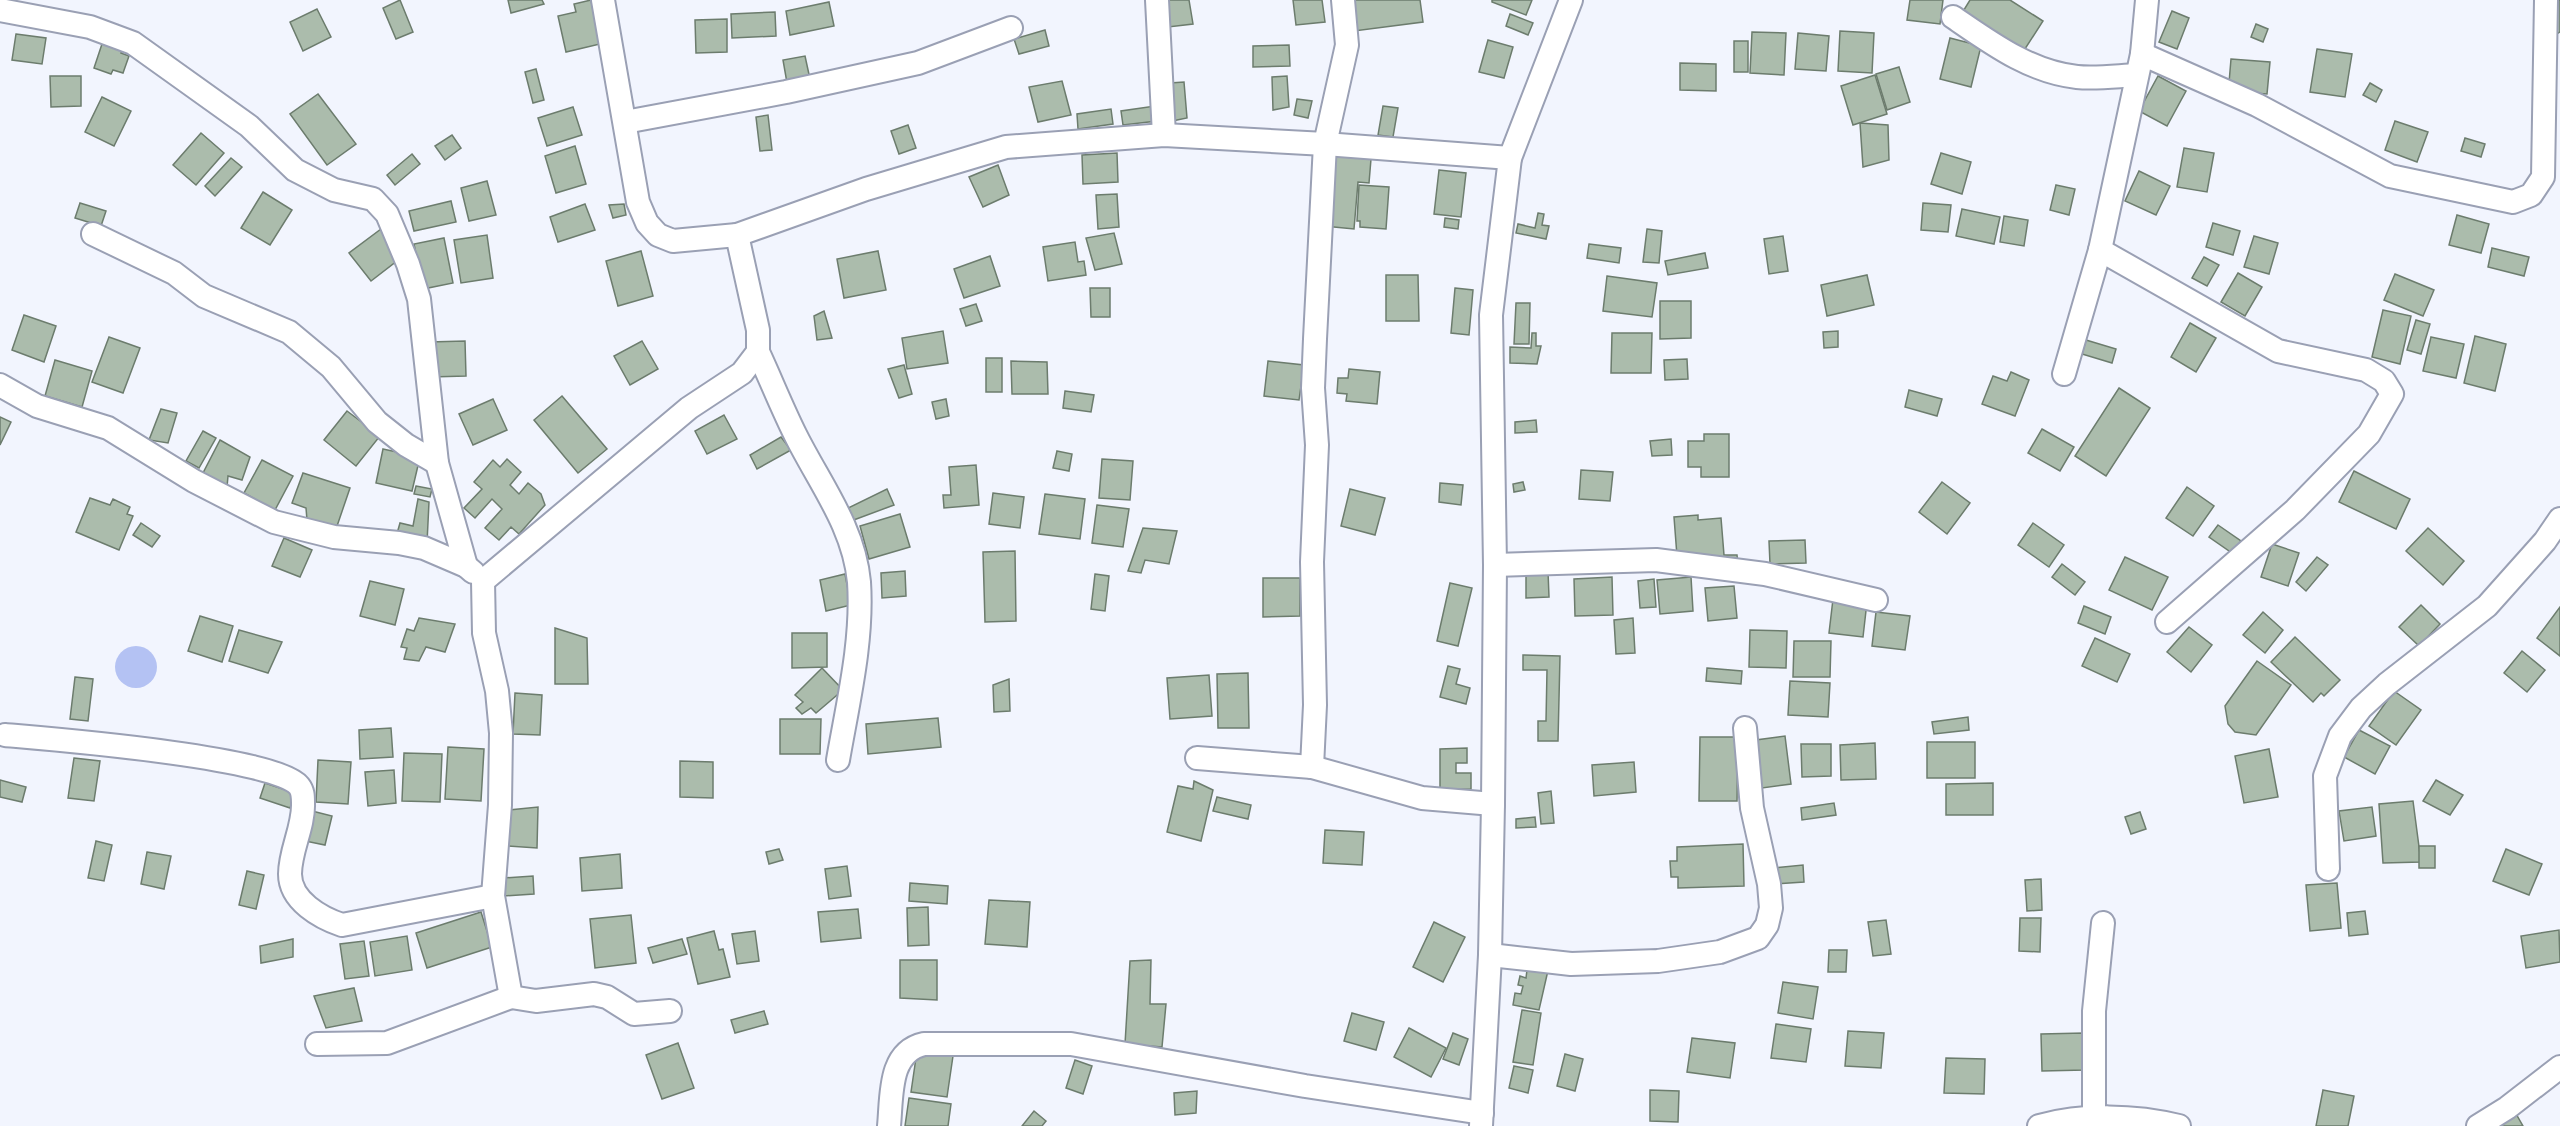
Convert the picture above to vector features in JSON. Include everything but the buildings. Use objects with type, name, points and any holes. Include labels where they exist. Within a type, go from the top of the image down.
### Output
[{"type":"street","points":[[603,0],[638,202],[647,223],[658,235],[673,241],[737,236],[866,189],[1006,147],[1164,135],[1510,158]]},
{"type":"street","points":[[1157,0],[1164,135]]},
{"type":"street","points":[[1312,767],[1315,705],[1312,562],[1317,444],[1314,388],[1324,144],[1347,45],[1343,0]]},
{"type":"street","points":[[889,1126],[896,1065],[904,1053],[914,1046],[924,1044],[1071,1044],[1482,1120],[1490,955],[1493,804],[1495,566],[1491,315],[1510,158],[1571,0]]},
{"type":"street","points":[[2064,374],[2100,250],[2139,64],[2147,0]]},
{"type":"street","points":[[1953,17],[2000,48],[2041,69],[2077,77],[2139,64],[2257,105],[2390,176],[2513,202],[2531,195],[2543,177],[2546,0]]},
{"type":"street","points":[[0,10],[90,27],[133,43],[249,126],[295,170],[334,190],[373,199],[387,214],[408,264],[419,299],[438,463],[474,574],[497,691],[501,733],[500,805],[494,896],[511,997]]},
{"type":"street","points":[[624,122],[786,92],[918,63],[1011,28]]},
{"type":"street","points":[[93,234],[174,273],[204,296],[289,332],[331,367],[377,422],[406,445],[438,463]]},
{"type":"street","points":[[737,236],[758,330],[758,352],[796,436],[843,519],[859,582],[857,652],[837,759]]},
{"type":"street","points":[[2100,250],[2278,351],[2366,370],[2384,381],[2392,394],[2368,434],[2295,510],[2167,622]]},
{"type":"street","points":[[474,574],[689,408],[742,373],[758,352]]},
{"type":"street","points":[[0,385],[37,406],[108,428],[194,481],[274,522],[334,537],[399,543],[424,548],[474,574]]},
{"type":"street","points":[[2328,869],[2325,776],[2340,736],[2361,708],[2387,684],[2487,606],[2545,541],[2560,519]]},
{"type":"street","points":[[1495,566],[1656,560],[1766,574],[1876,600]]},
{"type":"street","points":[[1490,955],[1571,964],[1658,961],[1720,952],[1758,938],[1767,925],[1771,908],[1769,885],[1752,808],[1745,728]]},
{"type":"street","points":[[5,735],[139,746],[250,767],[293,780],[303,792],[303,810],[290,875],[303,902],[322,918],[342,925],[494,896]]},
{"type":"street","points":[[1197,758],[1312,767],[1422,798],[1493,804]]},
{"type":"street","points":[[2094,1119],[2094,1011],[2103,923]]},
{"type":"street","points":[[317,1044],[387,1043],[511,997],[536,1001],[594,994],[608,997],[634,1014],[670,1011]]},
{"type":"street","points":[[2478,1126],[2507,1108],[2560,1066]]},
{"type":"street","points":[[2039,1126],[2059,1121],[2094,1119],[2155,1120],[2179,1126]]},
{"type":"shaded area","points":[[136,646],[144,647],[151,652],[156,659],[156,675],[151,682],[144,687],[136,688],[128,687],[121,682],[116,675],[115,667],[116,659],[121,652],[128,647]]}]
